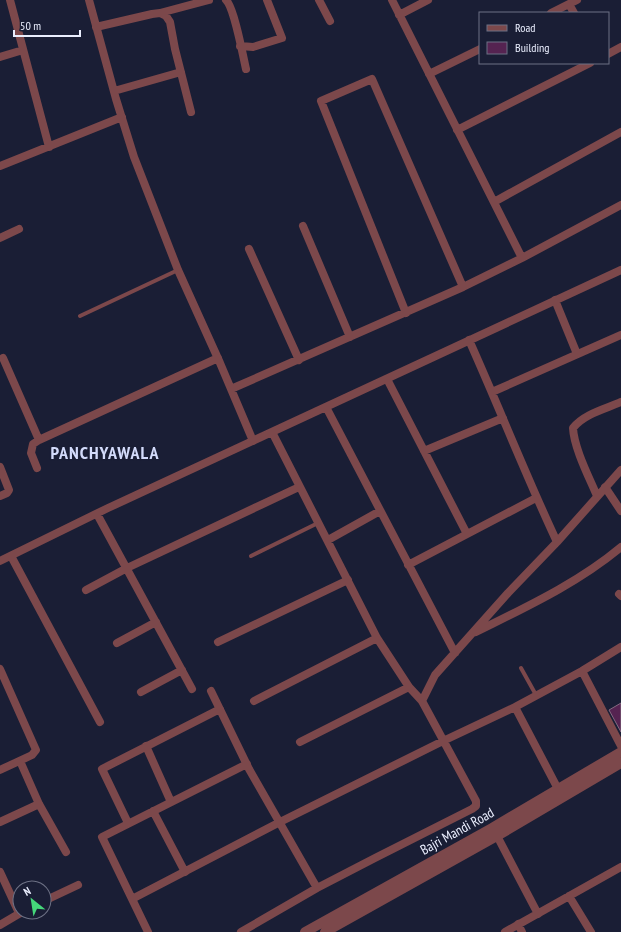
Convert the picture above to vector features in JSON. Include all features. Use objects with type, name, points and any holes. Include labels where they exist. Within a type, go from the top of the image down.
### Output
[{"type":"street","points":[[10,0],[49,146]]},
{"type":"street","points":[[89,0],[134,158],[178,270],[218,358],[252,441]]},
{"type":"street","points":[[96,27],[160,13],[209,0]]},
{"type":"street","points":[[226,0],[229,2],[246,69]]},
{"type":"street","points":[[240,46],[252,47],[282,38],[267,0]]},
{"type":"street","points":[[319,0],[330,21]]},
{"type":"street","points":[[392,0],[522,258]]},
{"type":"street","points":[[399,15],[428,0]]},
{"type":"street","points":[[553,12],[573,2],[574,12]]},
{"type":"street","points":[[160,13],[166,16],[170,22],[191,112]]},
{"type":"street","points":[[609,53],[621,47]]},
{"type":"street","points":[[429,74],[479,49]]},
{"type":"street","points":[[0,57],[23,50]]},
{"type":"street","points":[[457,130],[588,64]]},
{"type":"street","points":[[114,91],[181,72]]},
{"type":"street","points":[[406,313],[321,102],[372,79],[463,287]]},
{"type":"street","points":[[0,166],[122,117]]},
{"type":"street","points":[[494,202],[621,132]]},
{"type":"street","points":[[231,389],[350,338],[463,287],[522,258],[621,205]]},
{"type":"street","points":[[303,226],[350,338]]},
{"type":"street","points":[[0,238],[20,229]]},
{"type":"street","points":[[249,250],[299,360]]},
{"type":"street","points":[[0,561],[252,441],[621,270]]},
{"type":"street","points":[[555,300],[577,354]]},
{"type":"street","points":[[492,392],[621,335]]},
{"type":"street","points":[[469,340],[536,498],[557,542]]},
{"type":"street","points":[[3,358],[39,440]]},
{"type":"street","points":[[37,468],[31,452],[33,444],[39,440],[218,358]]},
{"type":"street","points":[[387,378],[467,534]]},
{"type":"street","points":[[597,496],[573,435],[573,428],[578,422],[589,416],[621,402]]},
{"type":"street","points":[[326,407],[455,653]]},
{"type":"street","points":[[424,451],[502,418]]},
{"type":"street","points":[[241,932],[317,888],[476,806],[476,801],[422,701],[409,687],[377,638],[272,432]]},
{"type":"street","points":[[0,467],[9,490],[7,493],[0,496]]},
{"type":"street","points":[[422,701],[435,675],[621,470]]},
{"type":"street","points":[[86,590],[127,568],[299,487]]},
{"type":"street","points":[[606,487],[620,507]]},
{"type":"street","points":[[408,565],[536,498]]},
{"type":"street","points":[[328,540],[380,511]]},
{"type":"street","points":[[97,514],[192,689]]},
{"type":"street","points":[[472,634],[527,606],[584,574],[621,547]]},
{"type":"street","points":[[10,556],[100,722]]},
{"type":"street","points":[[218,642],[348,580]]},
{"type":"street","points":[[117,643],[156,622]]},
{"type":"street","points":[[254,701],[377,638]]},
{"type":"street","points":[[132,899],[280,822],[515,707],[582,671],[621,647]]},
{"type":"street","points":[[0,669],[36,750],[32,755],[0,770]]},
{"type":"street","points":[[141,692],[182,670]]},
{"type":"street","points":[[582,671],[621,746]]},
{"type":"street","points":[[300,742],[409,687]]},
{"type":"street","points":[[211,691],[247,764],[317,888]]},
{"type":"street","points":[[515,707],[558,789]]},
{"type":"street","points":[[128,823],[102,769],[220,709]]},
{"type":"street","points":[[146,746],[172,802]]},
{"type":"street","name":"Bajri Mandi Road","points":[[305,932],[495,832],[558,789],[621,752]]},
{"type":"street","points":[[20,760],[39,804],[66,852]]},
{"type":"street","points":[[325,932],[495,832],[621,763]]},
{"type":"street","points":[[148,932],[102,837],[247,764]]},
{"type":"street","points":[[0,822],[39,804]]},
{"type":"street","points":[[153,811],[185,872]]},
{"type":"street","points":[[495,832],[538,914]]},
{"type":"street","points":[[505,932],[520,928],[538,914],[621,867]]},
{"type":"street","points":[[0,872],[12,895]]},
{"type":"street","points":[[52,897],[78,884]]},
{"type":"street","points":[[569,896],[591,932]]},
{"type":"street","points":[[0,924],[12,918]]},
{"type":"lane","points":[[80,316],[178,270]]},
{"type":"lane","points":[[251,556],[318,523]]},
{"type":"lane","points":[[521,668],[536,695]]},
{"type":"building","points":[[621,703],[621,732],[609,710]]},
{"type":"district","name":"PANCHYAWALA","points":[[105,453]]}]
